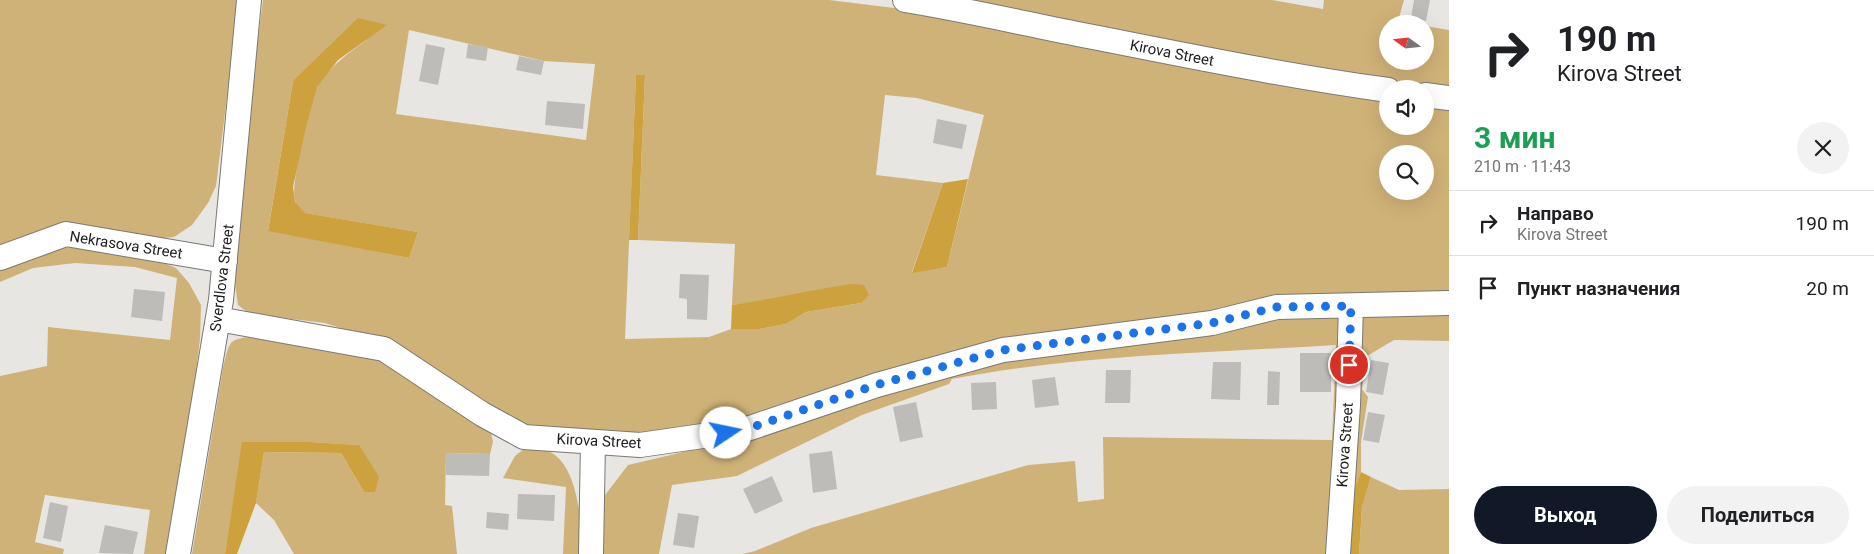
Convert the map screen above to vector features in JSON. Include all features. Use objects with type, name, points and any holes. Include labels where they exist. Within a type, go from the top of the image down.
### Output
[{"type":"street","name":"Sverdlova Street","points":[[178,554],[218,319],[249,0]]},
{"type":"street","name":"Kirova Street","points":[[905,0],[963,4],[1066,32],[1302,78],[1379,89]]},
{"type":"street","points":[[1434,96],[1449,98]]},
{"type":"street","name":"Nekrasova Street","points":[[0,258],[66,234],[225,261]]},
{"type":"street","name":"Kirova Street","points":[[218,319],[384,349],[482,414],[524,437],[640,445],[744,430],[876,385],[1003,350],[1212,323],[1277,307],[1449,303]]},
{"type":"street","name":"Kirova Street","points":[[1338,554],[1348,405],[1351,306]]},
{"type":"street","points":[[591,554],[593,442]]},
{"type":"shaded area","points":[[0,0],[239,0],[216,186],[208,203],[192,225],[174,237],[151,239],[99,227],[58,227],[0,250]]},
{"type":"shaded area","points":[[263,0],[829,0],[935,13],[1379,96],[1379,135],[1434,135],[1434,105],[1449,106],[1449,294],[1365,293],[1268,297],[1205,319],[1098,333],[727,425],[649,434],[596,435],[531,426],[475,403],[377,340],[325,323],[275,317],[255,318],[238,305],[234,278],[243,157]],"holes":[[[409,30],[544,61],[595,64],[586,140],[396,114]],[[368,39],[329,71],[318,85],[310,107],[302,143],[295,179],[295,201],[304,213],[418,232],[409,258],[268,230],[293,81]],[[636,75],[645,76],[638,240],[735,244],[732,305],[765,301],[861,303],[806,312],[786,324],[759,329],[731,329],[709,337],[625,339]],[[885,95],[917,98],[984,115],[947,267],[912,272],[943,183],[876,175]]]},
{"type":"shaded area","points":[[974,0],[1272,0],[1323,9],[1324,0],[1404,0],[1400,15],[1379,15],[1379,70],[1434,70],[1434,28],[1449,30],[1449,87],[1434,86],[1434,80],[1379,80],[1357,78],[968,4]]},
{"type":"shaded area","points":[[358,18],[387,25],[338,60],[317,87],[293,187],[295,202],[305,213],[418,232],[409,258],[268,231],[293,81]]},
{"type":"shaded area","points":[[636,75],[645,75],[638,240],[629,240]]},
{"type":"shaded area","points":[[968,179],[947,267],[912,273],[943,183]]},
{"type":"shaded area","points":[[78,246],[162,262],[176,268],[189,283],[201,305],[200,339],[187,445],[169,554],[144,554],[150,510],[45,495],[35,542],[64,549],[63,554],[0,554],[0,376],[47,366],[48,327],[170,340],[177,278],[135,267],[75,263],[33,268],[0,282],[0,267],[32,253]]},
{"type":"shaded area","points":[[850,284],[864,285],[869,295],[861,303],[806,312],[786,324],[759,329],[731,329],[732,305]]},
{"type":"shaded area","points":[[1449,307],[1449,341],[1394,340],[1367,356],[1362,389],[1368,397],[1361,442],[1361,472],[1348,504],[1344,554],[742,554],[755,551],[811,528],[1028,465],[1075,461],[1078,502],[1104,499],[1103,437],[1332,440],[1336,345],[1095,360],[999,371],[952,379],[949,384],[862,415],[737,476],[672,485],[659,554],[597,554],[599,503],[628,465],[781,429],[1007,354],[1282,314]]},
{"type":"shaded area","points":[[259,336],[388,359],[444,403],[490,428],[493,442],[490,454],[446,453],[445,505],[452,506],[457,554],[294,554],[274,520],[256,503],[264,452],[341,453],[364,492],[359,445],[310,442],[243,442],[225,554],[192,554],[227,351],[232,342],[236,340]]},
{"type":"shaded area","points":[[242,442],[310,442],[359,445],[379,477],[375,492],[364,492],[341,453],[264,452],[256,503],[237,554],[225,554]]},
{"type":"shaded area","points":[[525,448],[548,451],[558,458],[566,468],[576,496],[584,554],[563,554],[566,487],[503,478],[515,456]]},
{"type":"shaded area","points":[[1361,472],[1371,477],[1362,507],[1359,554],[1344,554],[1348,504]]},
{"type":"shaded area","points":[[1371,477],[1399,490],[1449,489],[1449,554],[1359,554],[1362,507]]},
{"type":"building","points":[[1414,0],[1430,0],[1427,15],[1412,15]]},
{"type":"building","points":[[426,44],[445,48],[438,85],[419,81]]},
{"type":"building","points":[[468,44],[488,47],[486,61],[466,58]]},
{"type":"building","points":[[519,56],[544,61],[541,75],[516,70]]},
{"type":"building","points":[[547,101],[585,104],[583,129],[545,125]]},
{"type":"building","points":[[937,119],[967,125],[962,149],[933,143]]},
{"type":"building","points":[[680,274],[709,275],[707,320],[687,319],[687,299],[679,298]]},
{"type":"building","points":[[134,289],[165,292],[162,321],[131,317]]},
{"type":"building","points":[[1300,353],[1331,353],[1331,392],[1300,392]]},
{"type":"building","points":[[1371,360],[1389,363],[1383,395],[1366,392]]},
{"type":"building","points":[[1213,362],[1241,362],[1240,400],[1211,399]]},
{"type":"building","points":[[1106,370],[1131,370],[1130,403],[1105,403]]},
{"type":"building","points":[[1268,371],[1280,372],[1279,405],[1267,405]]},
{"type":"building","points":[[1055,377],[1059,405],[1035,408],[1032,380]]},
{"type":"building","points":[[996,382],[997,409],[972,410],[971,383]]},
{"type":"building","points":[[916,402],[923,437],[900,442],[893,407]]},
{"type":"building","points":[[1368,412],[1385,415],[1379,443],[1363,440]]},
{"type":"building","points":[[832,451],[837,489],[813,493],[809,454]]},
{"type":"building","points":[[446,453],[490,454],[489,476],[446,475]]},
{"type":"building","points":[[772,476],[783,501],[755,514],[743,489]]},
{"type":"building","points":[[518,494],[555,495],[554,521],[517,519]]},
{"type":"building","points":[[50,502],[68,506],[61,542],[43,538]]},
{"type":"building","points":[[487,512],[509,514],[508,530],[486,528]]},
{"type":"building","points":[[678,513],[699,516],[694,548],[673,545]]},
{"type":"building","points":[[105,525],[138,532],[133,554],[99,553]]},
{"type":"route","points":[[726,433],[744,430],[876,385],[1003,350],[1212,323],[1277,307],[1351,306],[1349,365]]}]
